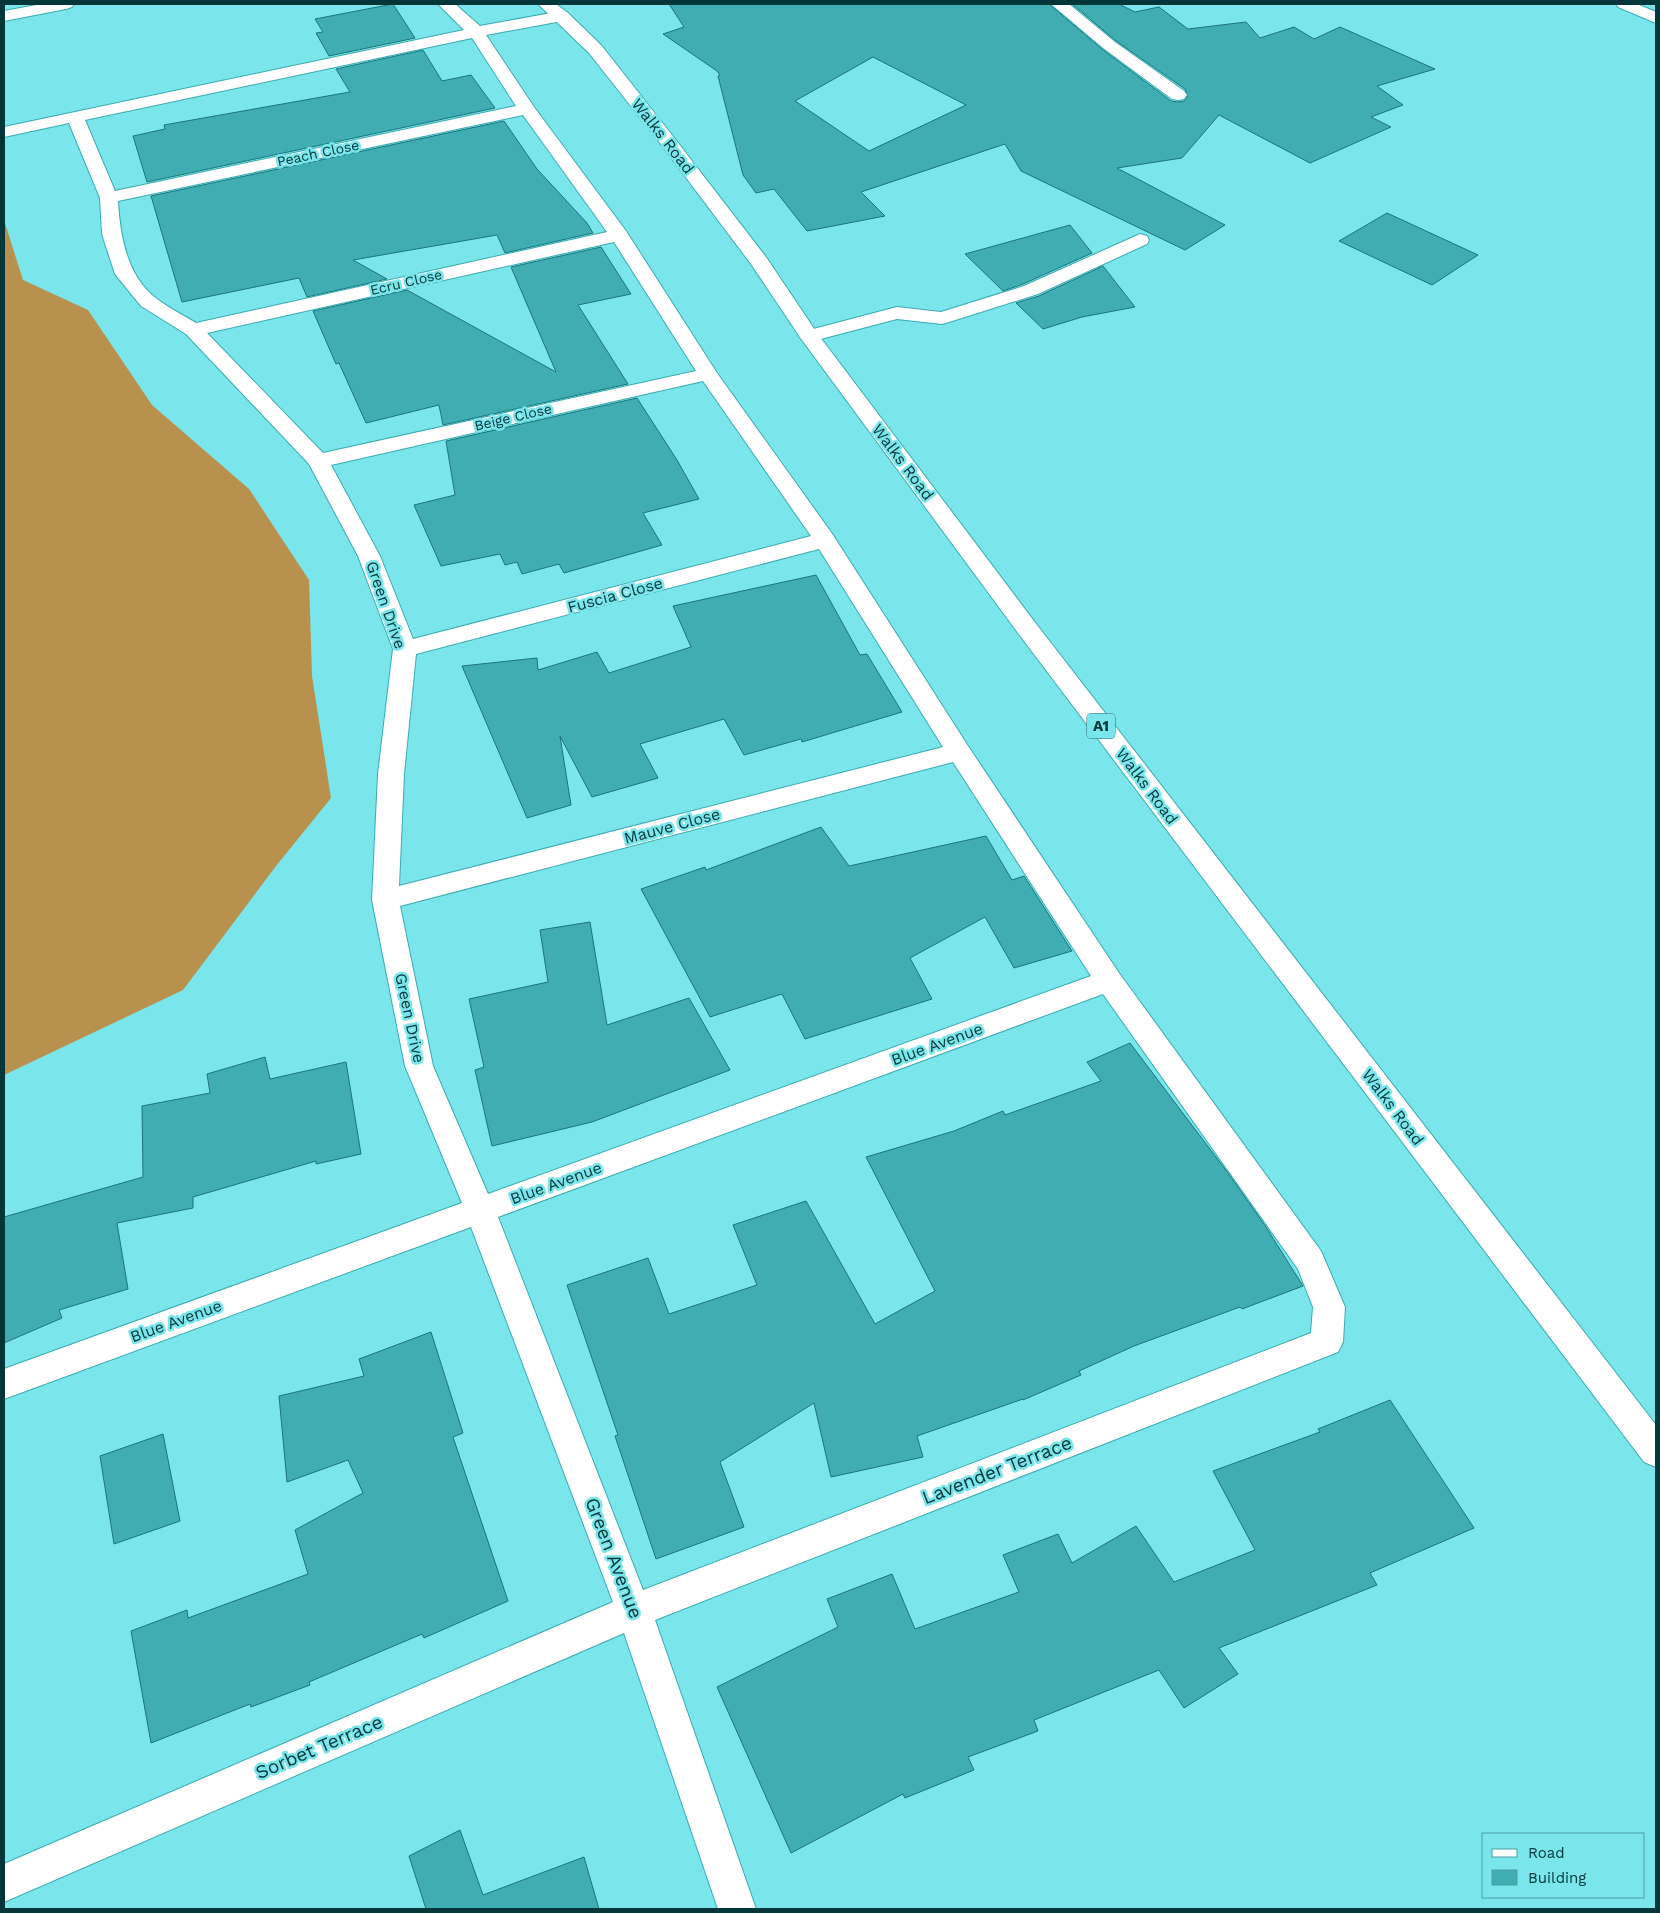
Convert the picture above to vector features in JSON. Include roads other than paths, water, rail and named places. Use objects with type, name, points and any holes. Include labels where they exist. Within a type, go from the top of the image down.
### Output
[{"type":"street","points":[[4,16],[66,4]]},
{"type":"street","points":[[446,4],[476,32],[527,109],[619,235],[708,374],[825,540],[959,752],[1109,981]]},
{"type":"street","points":[[1059,4],[1109,45],[1178,95]]},
{"type":"street","points":[[1624,4],[1656,18]]},
{"type":"street","points":[[4,132],[476,32],[554,10]]},
{"type":"street","name":"Walks Road","points":[[554,10],[595,49],[666,139],[759,261],[809,336],[1028,631],[1656,1451]]},
{"type":"street","name":"Peach Close","points":[[109,198],[527,109]]},
{"type":"street","name":"Green Drive","points":[[76,118],[109,198],[111,234],[125,274],[148,302],[193,330],[318,461],[370,556],[405,649],[391,774],[385,900],[419,1066],[480,1210]]},
{"type":"street","name":"Ecru Close","points":[[193,330],[619,235]]},
{"type":"street","points":[[809,336],[897,313],[942,318],[1031,290],[1140,240]]},
{"type":"street","name":"Beige Close","points":[[318,461],[708,374]]},
{"type":"street","name":"Fuscia Close","points":[[405,649],[825,540]]},
{"type":"street","name":"Mauve Close","points":[[385,900],[959,752]]},
{"type":"street","name":"Blue Avenue","points":[[4,1384],[1109,981]]},
{"type":"street","name":"Lavender Terrace","points":[[634,1611],[1327,1342],[1329,1307],[1310,1262],[1109,981]]},
{"type":"street","name":"Green Avenue","points":[[480,1210],[634,1611],[736,1909]]},
{"type":"street","name":"Sorbet Terrace","points":[[4,1883],[634,1611]]}]
